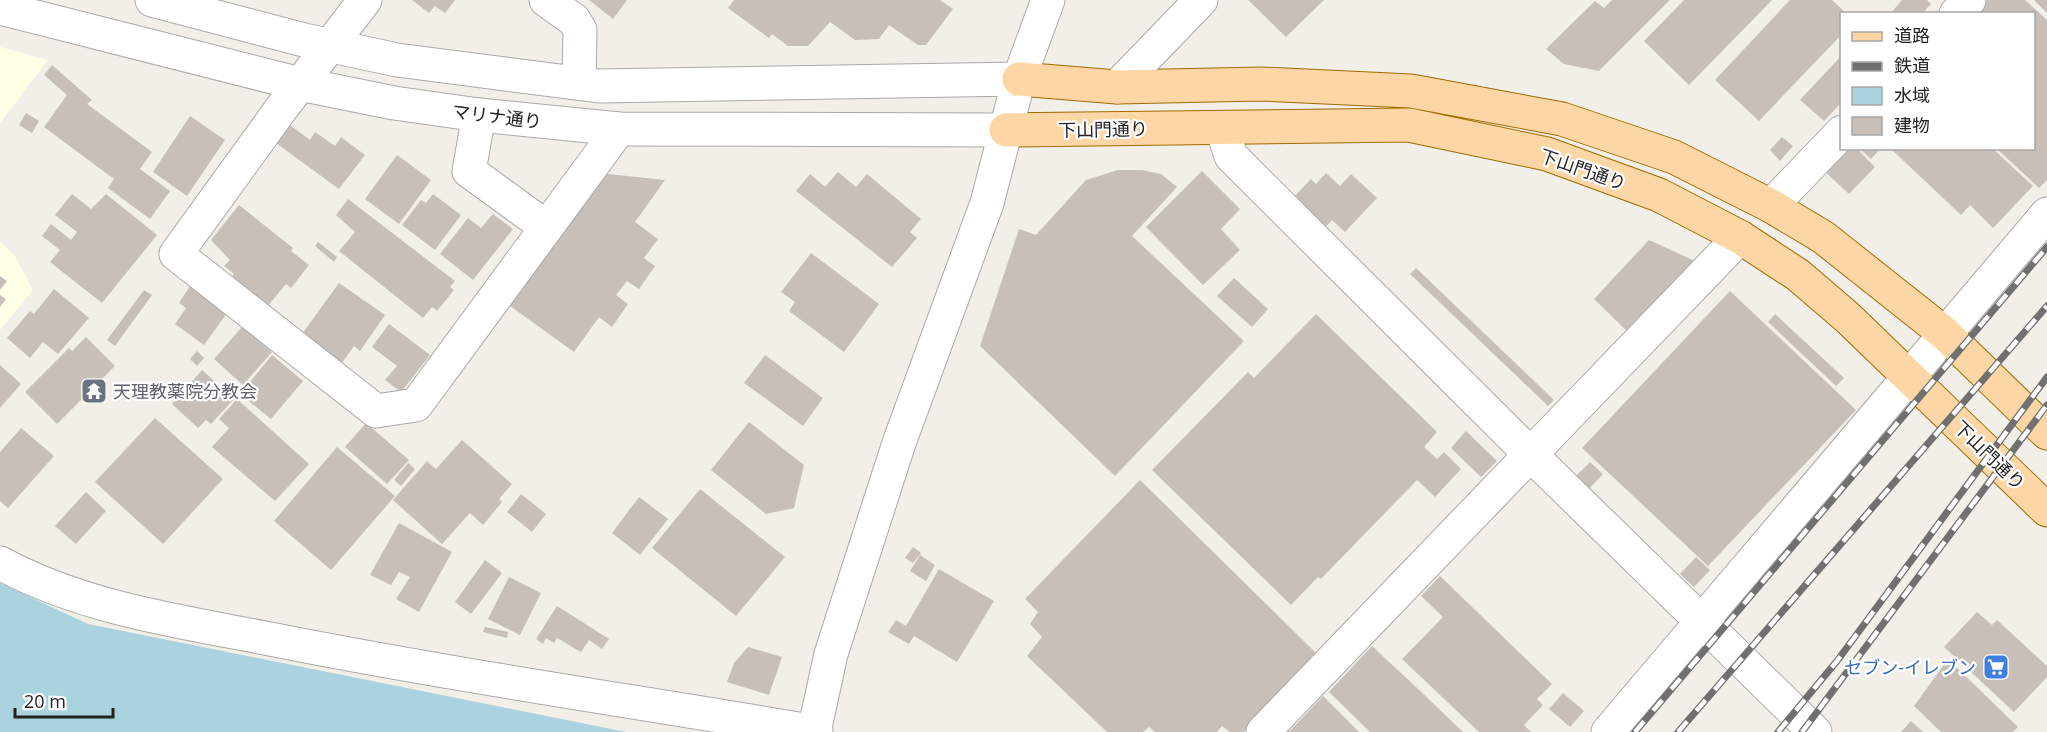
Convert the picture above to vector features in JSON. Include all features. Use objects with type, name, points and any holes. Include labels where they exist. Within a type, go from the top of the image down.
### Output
[{"type":"main road","points":[[1019,79],[1118,87],[1262,84],[1411,91],[1562,118],[1674,157],[1771,206],[1822,237],[1944,333],[2047,433]]},
{"type":"main road","name":"下山門通り","points":[[1006,130],[1409,125],[1547,154],[1659,195],[1740,237],[1798,275],[1847,317],[2047,510]]},
{"type":"street","points":[[152,0],[331,46],[465,70],[599,86],[1019,79]]},
{"type":"street","points":[[365,0],[300,84],[176,254],[375,411],[416,405],[618,129]]},
{"type":"street","points":[[546,0],[574,20],[580,30],[579,83]]},
{"type":"street","points":[[0,563],[28,579],[116,608],[408,667],[814,732],[831,654],[899,444],[987,203],[1019,79],[1048,0]]},
{"type":"street","points":[[1118,87],[1201,0]]},
{"type":"street","points":[[1958,12],[1969,0]]},
{"type":"street","name":"マリナ通り","points":[[0,8],[300,84],[394,103],[479,115],[618,129],[1006,130]]},
{"type":"street","points":[[479,115],[469,171],[546,227]]},
{"type":"street","points":[[1222,128],[1231,156],[1530,454],[1704,621],[1815,732]]},
{"type":"street","points":[[1771,206],[1840,134]]},
{"type":"street","points":[[1608,732],[2047,214]]},
{"type":"street","points":[[1263,732],[1740,237]]},
{"type":"shaded area","points":[[0,47],[48,60],[0,123]]},
{"type":"shaded area","points":[[0,242],[15,256],[33,290],[0,330]]},
{"type":"water","points":[[0,583],[88,624],[626,732],[0,732]]},
{"type":"building","points":[[412,0],[455,0],[445,13],[435,6],[429,13]]},
{"type":"building","points":[[589,0],[627,0],[613,19]]},
{"type":"building","points":[[734,0],[940,0],[953,9],[926,45],[918,45],[889,25],[879,39],[855,40],[830,22],[808,46],[788,46],[772,34],[769,38],[728,8]]},
{"type":"building","points":[[1248,0],[1324,0],[1286,37]]},
{"type":"building","points":[[1612,0],[1670,0],[1599,71],[1564,64],[1546,49],[1595,1],[1604,8]]},
{"type":"building","points":[[1684,0],[1772,0],[1689,85],[1644,41]]},
{"type":"building","points":[[1790,0],[1832,0],[1845,12],[1840,12],[1840,36],[1759,121],[1715,80]]},
{"type":"building","points":[[1902,0],[1927,0],[1931,4],[1924,12],[1892,12]]},
{"type":"building","points":[[1987,0],[2025,0],[2047,20],[2047,180],[2039,188],[1998,150],[2035,150],[2035,12],[1977,12]]},
{"type":"building","points":[[2034,0],[2047,0],[2047,13]]},
{"type":"building","points":[[1840,57],[1840,104],[1824,121],[1800,100]]},
{"type":"building","points":[[52,65],[92,100],[87,104],[152,152],[140,169],[170,191],[150,219],[108,188],[114,179],[44,127],[67,95],[44,75]]},
{"type":"building","points":[[26,113],[39,121],[32,133],[19,125]]},
{"type":"building","points":[[190,116],[225,140],[187,196],[153,172]]},
{"type":"building","points":[[290,125],[310,140],[315,132],[335,146],[341,137],[365,155],[339,189],[276,143]]},
{"type":"building","points":[[1782,137],[1793,146],[1780,161],[1770,150]]},
{"type":"building","points":[[1840,148],[1840,150],[1858,150],[1875,167],[1849,194],[1821,168]]},
{"type":"building","points":[[1861,150],[1879,150],[1871,159]]},
{"type":"building","points":[[1892,150],[1994,150],[2033,186],[1993,228],[1970,205],[1961,215]]},
{"type":"building","points":[[397,155],[431,180],[399,224],[365,199]]},
{"type":"building","points":[[1118,170],[1142,170],[1161,174],[1177,187],[1132,236],[1244,341],[1115,476],[980,346],[1019,229],[1036,235],[1086,180]]},
{"type":"building","points":[[1202,171],[1240,209],[1221,229],[1240,250],[1203,285],[1146,227]]},
{"type":"building","points":[[838,172],[856,187],[867,174],[921,219],[910,232],[917,238],[892,267],[796,191],[810,174],[825,187]]},
{"type":"building","points":[[599,173],[665,180],[635,222],[658,239],[644,258],[655,266],[639,289],[627,281],[616,295],[628,304],[612,327],[599,317],[574,352],[506,303]]},
{"type":"building","points":[[1326,173],[1340,186],[1351,174],[1377,198],[1345,232],[1332,220],[1321,232],[1289,202],[1311,179],[1316,184]]},
{"type":"building","points":[[72,194],[91,209],[106,194],[157,235],[102,303],[50,262],[60,250],[42,236],[51,224],[71,240],[77,232],[55,215]]},
{"type":"building","points":[[433,194],[461,215],[435,250],[402,225],[421,200],[426,203]]},
{"type":"building","points":[[348,199],[455,281],[450,287],[454,290],[437,311],[432,307],[423,318],[339,251],[355,232],[336,215]]},
{"type":"building","points":[[239,205],[293,248],[291,251],[309,265],[291,288],[286,284],[267,307],[231,279],[234,274],[224,266],[230,260],[211,240]]},
{"type":"building","points":[[493,214],[513,229],[473,280],[440,254],[468,218],[481,228]]},
{"type":"building","points":[[1649,240],[1695,261],[1628,332],[1594,299]]},
{"type":"building","points":[[318,242],[337,257],[334,262],[315,246]]},
{"type":"building","points":[[811,253],[879,304],[844,352],[789,311],[795,302],[781,292]]},
{"type":"building","points":[[1416,268],[1554,400],[1548,406],[1410,274]]},
{"type":"building","points":[[0,276],[7,281],[0,290]]},
{"type":"building","points":[[1234,278],[1268,309],[1252,327],[1217,296]]},
{"type":"building","points":[[339,283],[385,315],[360,351],[354,346],[342,363],[302,334]]},
{"type":"building","points":[[190,286],[227,313],[204,345],[175,324],[186,308],[179,303]]},
{"type":"building","points":[[54,289],[89,318],[58,354],[43,342],[30,358],[7,338],[30,311],[34,314]]},
{"type":"building","points":[[144,290],[152,295],[115,346],[107,340]]},
{"type":"building","points":[[1730,291],[1856,410],[1708,566],[1582,448]]},
{"type":"building","points":[[0,295],[6,299],[0,307]]},
{"type":"building","points":[[1316,314],[1437,432],[1424,447],[1437,459],[1444,452],[1461,469],[1435,497],[1417,480],[1321,579],[1318,577],[1291,605],[1152,470],[1248,372],[1254,378]]},
{"type":"building","points":[[1775,314],[1844,378],[1836,386],[1768,322]]},
{"type":"building","points":[[389,324],[430,355],[401,392],[385,380],[397,366],[372,347]]},
{"type":"building","points":[[242,327],[272,352],[243,385],[214,359]]},
{"type":"building","points":[[86,337],[115,366],[57,424],[25,392],[69,348],[72,351]]},
{"type":"building","points":[[197,351],[204,358],[197,366],[190,359]]},
{"type":"building","points":[[272,355],[303,381],[271,419],[240,394]]},
{"type":"building","points":[[765,355],[823,398],[803,426],[744,383]]},
{"type":"building","points":[[0,365],[21,384],[0,408]]},
{"type":"building","points":[[202,370],[234,399],[211,424],[206,420],[198,428],[172,404]]},
{"type":"building","points":[[237,399],[309,464],[275,501],[212,447],[229,428],[219,419]]},
{"type":"building","points":[[155,418],[223,479],[163,544],[95,482]]},
{"type":"building","points":[[749,422],[804,465],[794,508],[766,514],[711,470]]},
{"type":"building","points":[[366,423],[409,460],[387,484],[345,447]]},
{"type":"building","points":[[21,428],[54,456],[8,508],[0,501],[0,452]]},
{"type":"building","points":[[1466,431],[1497,461],[1481,477],[1451,448]]},
{"type":"building","points":[[462,440],[512,484],[499,499],[502,502],[483,525],[470,513],[442,544],[393,500],[427,461],[436,469]]},
{"type":"building","points":[[337,447],[395,496],[331,570],[274,521]]},
{"type":"building","points":[[1590,462],[1603,474],[1588,490],[1575,477]]},
{"type":"building","points":[[408,463],[415,469],[401,486],[394,480]]},
{"type":"building","points":[[1140,480],[1316,653],[1244,732],[1230,732],[1222,726],[1217,732],[1155,732],[1149,727],[1143,732],[1107,732],[1027,656],[1042,637],[1030,624],[1038,612],[1025,599]]},
{"type":"building","points":[[700,489],[785,557],[736,616],[652,548]]},
{"type":"building","points":[[86,492],[106,511],[76,544],[55,526]]},
{"type":"building","points":[[521,494],[546,514],[532,532],[507,512]]},
{"type":"building","points":[[639,497],[668,519],[640,555],[612,533]]},
{"type":"building","points":[[399,523],[452,552],[419,612],[396,599],[410,577],[399,572],[391,585],[370,575]]},
{"type":"building","points":[[913,547],[921,553],[913,563],[905,558]]},
{"type":"building","points":[[920,555],[935,565],[926,581],[910,571]]},
{"type":"building","points":[[1696,557],[1710,570],[1694,587],[1680,574]]},
{"type":"building","points":[[485,560],[502,573],[471,614],[455,602]]},
{"type":"building","points":[[939,569],[994,601],[957,662],[914,636],[909,644],[888,632],[896,620],[906,626]]},
{"type":"building","points":[[1440,576],[1552,684],[1537,699],[1543,705],[1524,725],[1531,732],[1479,732],[1402,659],[1443,617],[1421,596]]},
{"type":"building","points":[[509,577],[541,593],[520,635],[488,619]]},
{"type":"building","points":[[557,606],[609,639],[602,649],[589,640],[581,652],[557,638],[554,643],[546,638],[543,644],[536,639]]},
{"type":"building","points":[[1977,612],[1992,625],[1997,620],[2047,666],[2047,677],[2014,712],[1944,647]]},
{"type":"building","points":[[485,627],[508,632],[507,638],[483,632]]},
{"type":"building","points":[[1372,646],[1463,732],[1370,732],[1329,692]]},
{"type":"building","points":[[748,647],[782,657],[769,695],[727,682],[734,663]]},
{"type":"building","points":[[1948,659],[2018,727],[2013,732],[1941,732],[1914,706]]},
{"type":"building","points":[[1563,693],[1584,711],[1570,727],[1549,709]]},
{"type":"building","points":[[1323,696],[1359,732],[1276,732],[1283,724],[1290,731]]},
{"type":"building","points":[[1911,721],[1923,732],[1901,732]]},
{"type":"railway","points":[[1635,732],[2047,247]]},
{"type":"railway","points":[[1678,732],[2047,306]]},
{"type":"railway","points":[[1778,732],[1837,661],[2047,377]]},
{"type":"railway","points":[[1802,732],[2047,405]]},
{"type":"place","name":"天理教薬院分教会","points":[[94,391]]},
{"type":"place","name":"セブン-イレブン","points":[[1996,667]]}]
